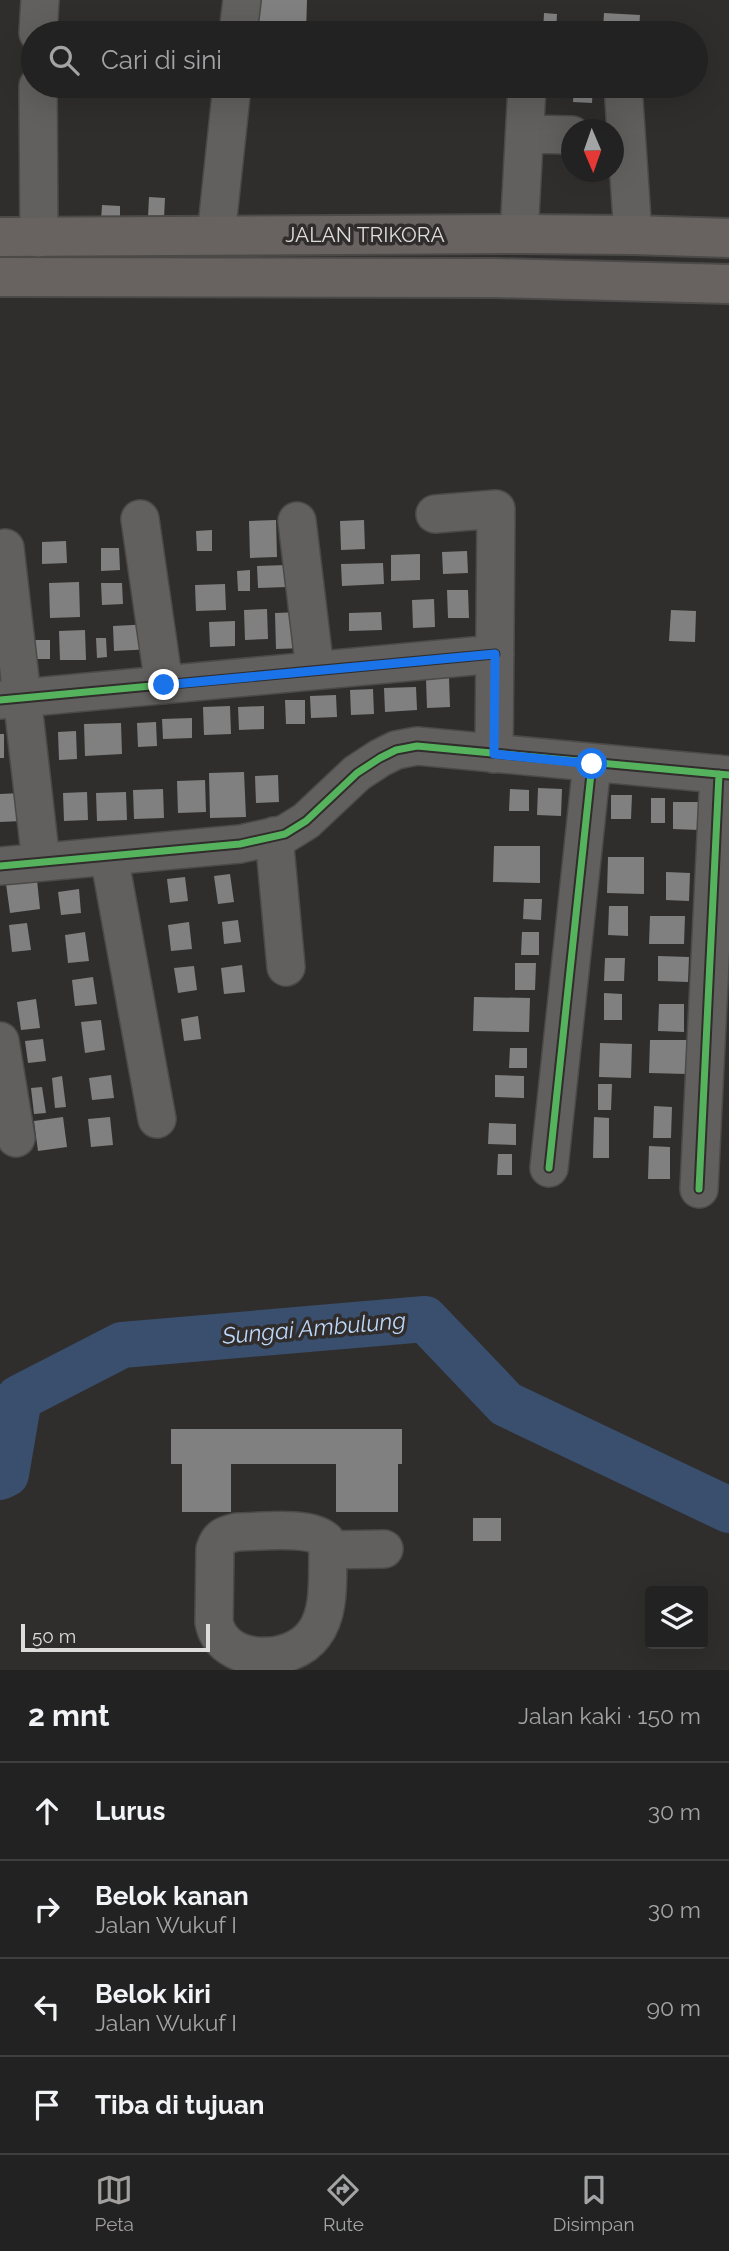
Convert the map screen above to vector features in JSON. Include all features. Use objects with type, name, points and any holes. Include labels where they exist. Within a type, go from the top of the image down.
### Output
[{"type":"main road","name":"JALAN TRIKORA","points":[[0,237],[519,234],[729,238]]},
{"type":"main road","name":"JALAN TRIKORA","points":[[0,277],[482,278],[729,284]]},
{"type":"street","points":[[39,21],[40,0]]},
{"type":"street","points":[[239,21],[242,0]]},
{"type":"street","points":[[38,98],[39,238]]},
{"type":"street","points":[[216,236],[231,98]]},
{"type":"street","points":[[519,234],[526,98]]},
{"type":"street","points":[[621,119],[622,98]]},
{"type":"street","points":[[525,134],[561,135]]},
{"type":"street","points":[[624,166],[633,235]]},
{"type":"street","points":[[435,514],[496,509],[494,754]]},
{"type":"street","points":[[140,519],[164,685]]},
{"type":"street","points":[[297,521],[315,670]]},
{"type":"street","points":[[5,548],[12,698],[41,862]]},
{"type":"street","points":[[12,698],[495,654]]},
{"type":"street","points":[[0,866],[240,844],[285,834],[306,821],[357,773],[396,750],[417,747],[724,774],[699,1189]]},
{"type":"street","points":[[549,1168],[592,764]]},
{"type":"street","points":[[275,836],[286,967]]},
{"type":"street","points":[[109,856],[157,1119]]},
{"type":"street","points":[[0,1041],[16,1138]]},
{"type":"street","points":[[236,1532],[299,1532],[322,1537],[328,1550],[324,1613],[315,1633],[304,1645],[276,1662],[234,1650],[222,1642],[216,1633],[214,1622],[214,1563],[218,1540],[225,1534],[236,1532]]},
{"type":"street","points":[[328,1550],[384,1549]]},
{"type":"building","points":[[258,0],[307,0],[306,21],[257,21]]},
{"type":"building","points":[[544,13],[557,14],[557,21],[544,21]]},
{"type":"building","points":[[604,13],[640,15],[640,21],[604,21]]},
{"type":"building","points":[[573,98],[592,98],[592,103],[573,102]]},
{"type":"building","points":[[149,197],[165,198],[164,218],[148,217]]},
{"type":"building","points":[[102,205],[120,206],[120,223],[101,222]]},
{"type":"building","points":[[276,520],[277,557],[250,558],[249,521]]},
{"type":"building","points":[[364,520],[365,549],[341,550],[340,521]]},
{"type":"building","points":[[212,530],[212,551],[197,551],[196,531]]},
{"type":"building","points":[[66,541],[67,563],[42,564],[42,542]]},
{"type":"building","points":[[101,548],[119,548],[120,570],[101,571]]},
{"type":"building","points":[[467,551],[468,573],[443,574],[442,552]]},
{"type":"building","points":[[420,554],[420,580],[391,581],[391,555]]},
{"type":"building","points":[[383,563],[384,584],[342,586],[341,564]]},
{"type":"building","points":[[287,565],[287,587],[258,588],[257,566]]},
{"type":"building","points":[[250,570],[250,591],[238,591],[237,571]]},
{"type":"building","points":[[79,582],[80,617],[50,618],[49,583]]},
{"type":"building","points":[[101,583],[122,583],[123,604],[102,605]]},
{"type":"building","points":[[225,584],[226,610],[196,611],[195,585]]},
{"type":"building","points":[[447,590],[468,590],[469,618],[448,618]]},
{"type":"building","points":[[434,599],[435,627],[413,628],[412,600]]},
{"type":"building","points":[[267,609],[268,639],[245,640],[244,610]]},
{"type":"building","points":[[671,610],[696,611],[695,642],[669,641]]},
{"type":"building","points":[[302,612],[303,648],[276,649],[275,613]]},
{"type":"building","points":[[381,612],[382,630],[349,631],[349,613]]},
{"type":"building","points":[[235,621],[235,646],[210,647],[209,622]]},
{"type":"building","points":[[152,624],[153,649],[114,651],[113,626]]},
{"type":"building","points":[[85,630],[86,660],[60,660],[59,631]]},
{"type":"building","points":[[96,638],[106,638],[107,657],[97,658]]},
{"type":"building","points":[[35,640],[50,640],[50,659],[36,659]]},
{"type":"building","points":[[449,678],[450,707],[427,708],[426,679]]},
{"type":"building","points":[[416,687],[417,710],[385,712],[384,688]]},
{"type":"building","points":[[373,689],[374,714],[351,715],[350,690]]},
{"type":"building","points":[[336,695],[337,717],[311,718],[310,696]]},
{"type":"building","points":[[285,700],[305,700],[305,724],[286,724]]},
{"type":"building","points":[[230,706],[231,734],[204,735],[203,707]]},
{"type":"building","points":[[264,706],[264,729],[239,730],[238,707]]},
{"type":"building","points":[[192,718],[192,738],[163,739],[162,719]]},
{"type":"building","points":[[156,722],[157,746],[138,747],[137,723]]},
{"type":"building","points":[[121,723],[122,754],[85,756],[84,724]]},
{"type":"building","points":[[76,731],[77,759],[59,760],[58,732]]},
{"type":"building","points":[[0,734],[4,734],[4,758],[0,758]]},
{"type":"building","points":[[244,772],[246,817],[210,818],[209,773]]},
{"type":"building","points":[[278,775],[279,802],[256,803],[255,776]]},
{"type":"building","points":[[205,780],[206,812],[178,813],[177,781]]},
{"type":"building","points":[[538,788],[562,789],[561,816],[537,815]]},
{"type":"building","points":[[163,789],[164,818],[134,819],[133,790]]},
{"type":"building","points":[[510,789],[529,790],[529,811],[509,811]]},
{"type":"building","points":[[87,792],[88,820],[64,821],[63,793]]},
{"type":"building","points":[[126,792],[127,820],[97,821],[96,793]]},
{"type":"building","points":[[21,793],[22,821],[0,822],[0,794]]},
{"type":"building","points":[[611,795],[632,795],[631,819],[611,819]]},
{"type":"building","points":[[651,798],[665,798],[665,823],[651,823]]},
{"type":"building","points":[[673,802],[699,802],[699,830],[673,829]]},
{"type":"building","points":[[494,846],[540,846],[540,883],[493,882]]},
{"type":"building","points":[[608,857],[644,857],[644,894],[607,893]]},
{"type":"building","points":[[666,872],[690,873],[689,901],[666,900]]},
{"type":"building","points":[[230,874],[234,902],[218,904],[214,876]]},
{"type":"building","points":[[185,877],[188,901],[170,903],[167,879]]},
{"type":"building","points":[[37,880],[40,909],[10,913],[6,884]]},
{"type":"building","points":[[79,889],[81,913],[61,915],[58,892]]},
{"type":"building","points":[[524,899],[542,899],[541,920],[523,919]]},
{"type":"building","points":[[609,906],[628,906],[628,936],[608,935]]},
{"type":"building","points":[[650,916],[685,916],[684,944],[649,944]]},
{"type":"building","points":[[238,920],[241,942],[224,944],[222,922]]},
{"type":"building","points":[[189,922],[192,949],[171,951],[168,925]]},
{"type":"building","points":[[27,923],[31,950],[12,952],[9,925]]},
{"type":"building","points":[[85,932],[89,961],[68,963],[65,935]]},
{"type":"building","points":[[522,932],[539,932],[539,955],[521,955]]},
{"type":"building","points":[[658,956],[689,957],[688,982],[658,981]]},
{"type":"building","points":[[605,958],[625,958],[624,981],[604,981]]},
{"type":"building","points":[[515,963],[536,963],[535,990],[515,990]]},
{"type":"building","points":[[242,965],[245,992],[224,994],[221,968]]},
{"type":"building","points":[[194,966],[197,990],[178,993],[174,968]]},
{"type":"building","points":[[93,977],[97,1004],[75,1006],[72,980]]},
{"type":"building","points":[[604,993],[622,994],[622,1020],[604,1020]]},
{"type":"building","points":[[474,997],[530,998],[529,1032],[473,1031]]},
{"type":"building","points":[[36,999],[40,1028],[21,1030],[17,1002]]},
{"type":"building","points":[[659,1004],[684,1004],[684,1032],[658,1031]]},
{"type":"building","points":[[198,1016],[201,1039],[184,1041],[181,1019]]},
{"type":"building","points":[[101,1020],[105,1050],[85,1053],[81,1022]]},
{"type":"building","points":[[43,1039],[46,1061],[28,1063],[25,1041]]},
{"type":"building","points":[[650,1040],[688,1040],[687,1074],[649,1073]]},
{"type":"building","points":[[600,1043],[632,1044],[631,1078],[599,1077]]},
{"type":"building","points":[[510,1048],[527,1048],[527,1068],[509,1068]]},
{"type":"building","points":[[111,1075],[114,1098],[92,1100],[89,1078]]},
{"type":"building","points":[[495,1075],[524,1076],[524,1098],[495,1097]]},
{"type":"building","points":[[62,1076],[66,1107],[55,1108],[52,1078]]},
{"type":"building","points":[[598,1084],[612,1084],[611,1110],[598,1110]]},
{"type":"building","points":[[42,1087],[46,1113],[34,1114],[31,1088]]},
{"type":"building","points":[[654,1106],[672,1107],[671,1138],[653,1138]]},
{"type":"building","points":[[63,1117],[67,1147],[38,1151],[34,1121]]},
{"type":"building","points":[[110,1117],[113,1145],[91,1147],[88,1119]]},
{"type":"building","points":[[594,1117],[609,1118],[609,1158],[593,1158]]},
{"type":"building","points":[[489,1123],[516,1124],[516,1145],[488,1144]]},
{"type":"building","points":[[649,1146],[670,1147],[670,1179],[648,1179]]},
{"type":"building","points":[[498,1154],[512,1154],[512,1175],[497,1175]]},
{"type":"building","points":[[171,1429],[402,1429],[402,1464],[398,1464],[398,1512],[336,1512],[336,1464],[231,1464],[231,1512],[182,1512],[182,1464],[171,1464]]},
{"type":"building","points":[[473,1518],[501,1518],[501,1541],[473,1541]]},
{"type":"waterway","name":"Sungai Ambulung","points":[[0,1477],[6,1474],[19,1398],[122,1345],[425,1319],[506,1404],[729,1510]]},
{"type":"cycle path","points":[[0,700],[495,654]]},
{"type":"cycle path","points":[[0,866],[240,844],[285,834],[306,821],[357,773],[396,750],[417,746],[729,775]]},
{"type":"cycle path","points":[[549,1168],[592,764]]},
{"type":"cycle path","points":[[699,1189],[719,774]]},
{"type":"route","points":[[164,685],[495,654],[494,754],[592,764]]}]
